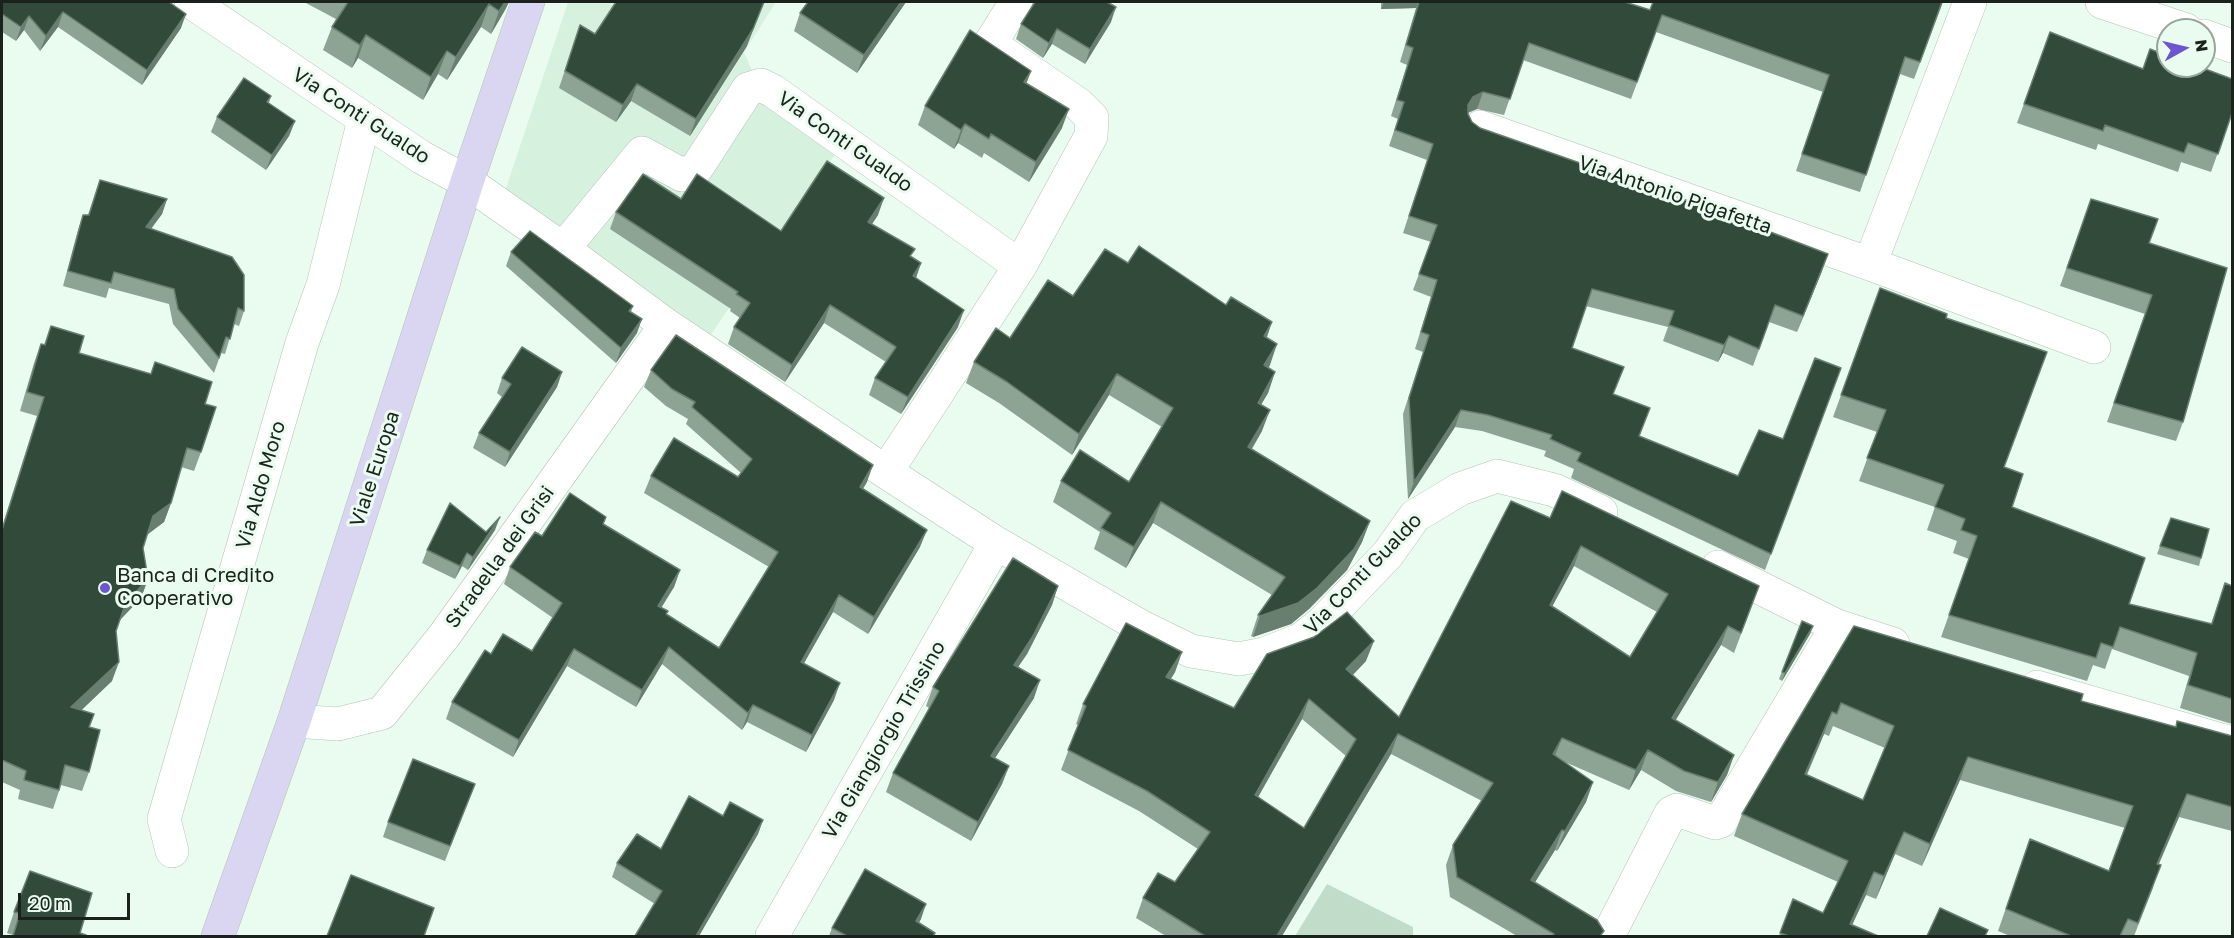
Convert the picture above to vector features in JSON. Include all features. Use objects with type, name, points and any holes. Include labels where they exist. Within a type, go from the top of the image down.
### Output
[{"type":"main road","name":"Viale Europa","points":[[218,936],[294,721],[467,183],[528,2]]},
{"type":"street","name":"Via Conti Gualdo","points":[[191,2],[364,120],[421,157],[467,183],[563,249],[666,325],[886,472],[996,543],[1140,626],[1191,651],[1239,659],[1264,654],[1300,640],[1322,623],[1388,554],[1415,516],[1460,489],[1497,476],[1554,490],[1629,525]]},
{"type":"street","points":[[886,472],[1020,266],[1091,136],[1092,118],[1078,104],[990,44],[1016,2]]},
{"type":"street","points":[[1870,264],[1970,2]]},
{"type":"street","points":[[2102,2],[2156,20]]},
{"type":"street","points":[[2216,40],[2232,46]]},
{"type":"street","name":"Via Conti Gualdo","points":[[563,249],[642,153],[682,175],[696,170],[748,89],[761,85],[1020,266]]},
{"type":"street","name":"Via Aldo Moro","points":[[172,851],[164,819],[302,343],[323,285],[364,120]]},
{"type":"street","name":"Via Antonio Pigafetta","points":[[1480,127],[1870,264],[2094,347]]},
{"type":"street","name":"Stradella dei Grisi","points":[[294,721],[338,724],[382,713],[444,636],[666,325]]},
{"type":"street","name":"Via Giangiorgio Trissino","points":[[772,936],[996,543]]},
{"type":"street","points":[[1693,555],[1837,626],[1917,651]]},
{"type":"street","points":[[1608,936],[1671,813],[1677,810],[1715,823],[1721,821],[1837,626]]},
{"type":"street","points":[[2004,677],[2232,743]]},
{"type":"shaded area","points":[[568,2],[776,2],[744,52],[763,96],[838,150],[705,343],[500,206]]},
{"type":"shaded area","points":[[1327,884],[1413,927],[1413,936],[1295,936]]},
{"type":"building","points":[[2,2],[169,2],[186,14],[147,70],[63,12],[46,36],[29,16],[21,27],[2,14]]},
{"type":"building","points":[[348,2],[505,2],[499,11],[489,4],[456,57],[447,51],[431,77],[366,35],[360,45],[332,27]]},
{"type":"building","points":[[616,2],[764,2],[753,29],[696,119],[637,84],[623,105],[565,71],[580,25],[595,34]]},
{"type":"building","points":[[808,2],[901,2],[864,55],[800,13]]},
{"type":"building","points":[[1035,2],[1107,2],[1116,7],[1090,49],[1057,29],[1049,43],[1021,24]]},
{"type":"building","points":[[1419,2],[1625,2],[1650,10],[1653,2],[1942,2],[1920,62],[1905,57],[1866,175],[1802,154],[1829,75],[1662,15],[1637,82],[1529,43],[1510,99],[1483,92],[1473,97],[1468,105],[1468,114],[1472,122],[1480,128],[1697,204],[1828,254],[1803,316],[1775,305],[1759,349],[1729,336],[1724,345],[1669,325],[1674,311],[1592,289],[1572,348],[1624,367],[1613,394],[1650,408],[1639,436],[1738,476],[1759,430],[1783,439],[1815,358],[1841,368],[1771,554],[1577,461],[1581,453],[1550,439],[1552,435],[1488,415],[1461,410],[1414,482],[1409,398],[1429,335],[1421,332],[1437,280],[1419,274],[1437,225],[1409,216],[1433,144],[1395,130],[1404,102],[1397,100],[1413,48],[1406,45]]},
{"type":"building","points":[[970,30],[1031,71],[1024,82],[1069,109],[1036,162],[991,134],[989,139],[965,124],[961,130],[925,106]]},
{"type":"building","points":[[2050,32],[2143,69],[2150,49],[2156,51],[2156,78],[2216,78],[2216,73],[2232,79],[2232,113],[2218,154],[2188,143],[2184,153],[2105,125],[2103,131],[2024,104]]},
{"type":"building","points":[[244,78],[271,96],[267,102],[295,121],[272,155],[217,117]]},
{"type":"building","points":[[827,161],[884,198],[868,222],[915,249],[910,256],[921,263],[913,276],[964,310],[908,397],[875,378],[896,347],[830,305],[792,365],[734,327],[750,303],[736,294],[738,292],[616,212],[643,174],[681,199],[697,174],[781,231]]},
{"type":"building","points":[[100,180],[167,199],[146,227],[232,257],[244,275],[244,311],[238,308],[230,339],[226,337],[219,358],[178,309],[174,289],[114,272],[111,283],[68,271],[83,215],[89,215]]},
{"type":"building","points":[[2091,199],[2158,219],[2149,243],[2227,268],[2183,422],[2114,403],[2152,295],[2067,268]]},
{"type":"building","points":[[530,231],[633,306],[629,311],[642,319],[621,348],[511,252]]},
{"type":"building","points":[[1139,246],[1226,305],[1231,297],[1272,322],[1264,336],[1277,344],[1264,365],[1275,372],[1258,403],[1270,410],[1248,447],[1370,521],[1354,549],[1317,588],[1298,603],[1258,615],[1285,577],[1161,502],[1134,547],[1101,528],[1111,513],[1061,481],[1080,450],[1129,482],[1173,408],[1117,374],[1079,434],[1007,382],[974,362],[996,328],[1010,338],[1048,280],[1073,296],[1105,249],[1128,263]]},
{"type":"building","points":[[1880,288],[1947,314],[1946,318],[2047,352],[2004,467],[2023,474],[2012,507],[2145,558],[2129,604],[2212,624],[2225,583],[2232,586],[2232,699],[2188,685],[2197,653],[2120,627],[2113,647],[2101,643],[2096,658],[1949,615],[1977,536],[1961,530],[1965,519],[1935,507],[1944,485],[1867,458],[1886,410],[1841,395]]},
{"type":"building","points":[[51,326],[84,336],[79,353],[151,374],[155,362],[212,382],[205,404],[216,407],[201,452],[187,448],[171,503],[153,516],[143,548],[148,579],[126,602],[116,631],[119,662],[71,707],[94,714],[89,727],[100,730],[89,772],[65,765],[59,790],[24,780],[26,771],[2,760],[2,530],[44,397],[27,392],[41,344],[45,345]]},
{"type":"building","points":[[676,335],[873,465],[860,487],[927,530],[874,617],[839,595],[801,662],[840,683],[812,735],[753,705],[748,713],[669,647],[642,690],[574,649],[519,740],[452,702],[485,650],[491,654],[503,634],[532,651],[562,603],[510,567],[535,532],[542,536],[570,493],[606,517],[603,524],[680,570],[658,606],[668,611],[666,614],[719,648],[778,552],[651,476],[674,438],[738,477],[752,459],[692,407],[695,402],[672,389],[651,370]]},
{"type":"building","points":[[522,347],[562,372],[510,452],[479,433],[511,384],[502,378]]},
{"type":"building","points":[[1562,491],[1759,586],[1741,633],[1728,626],[1672,718],[1734,755],[1718,782],[1684,771],[1648,750],[1636,770],[1562,738],[1553,754],[1593,782],[1565,831],[1562,830],[1531,880],[1597,920],[1604,931],[1600,936],[1553,936],[1554,934],[1457,877],[1453,845],[1493,783],[1398,734],[1277,936],[1205,936],[1143,898],[1158,873],[1175,882],[1210,832],[1147,791],[1068,750],[1086,706],[1083,704],[1126,623],[1182,652],[1166,677],[1234,708],[1267,654],[1314,637],[1347,612],[1374,641],[1346,669],[1399,717],[1511,501],[1550,518]],"holes":[[[1581,546],[1668,594],[1630,657],[1550,605]],[[1309,699],[1356,739],[1304,828],[1255,795]]]},
{"type":"building","points":[[450,503],[486,532],[500,517],[473,557],[467,553],[460,566],[427,550]]},
{"type":"building","points":[[2171,518],[2209,529],[2201,558],[2160,546]]},
{"type":"building","points":[[1013,558],[1058,586],[1033,636],[1014,665],[1040,680],[991,756],[1009,766],[978,822],[893,773],[939,691],[933,687]]},
{"type":"building","points":[[1802,621],[1813,626],[1785,673],[1782,672]]},
{"type":"building","points":[[1854,626],[2083,694],[2081,701],[2176,727],[2177,721],[2232,736],[2232,807],[2187,794],[2157,864],[2161,865],[2138,923],[2128,919],[2120,936],[2071,936],[2006,909],[2030,839],[2109,871],[2133,806],[1968,757],[1930,844],[1904,832],[1884,876],[1874,872],[1850,924],[1878,936],[1789,936],[1780,933],[1793,899],[1823,913],[1848,861],[1742,814]],"holes":[[[1841,703],[1894,726],[1863,800],[1805,774],[1832,712],[1837,714]]]},
{"type":"building","points":[[413,759],[475,784],[450,846],[388,822]]},
{"type":"building","points":[[689,796],[723,816],[730,802],[763,820],[696,936],[635,936],[662,891],[617,863],[637,834],[661,849]]},
{"type":"building","points":[[865,869],[926,904],[916,921],[935,933],[933,936],[847,936],[832,928]]},
{"type":"building","points":[[30,871],[92,893],[80,933],[85,936],[13,936],[20,913],[14,912]]},
{"type":"building","points":[[351,875],[434,908],[424,936],[327,936]]},
{"type":"building","points":[[1940,908],[1988,930],[1985,936],[1927,936]]},
{"type":"place","name":"Banca di Credito Cooperativo","points":[[105,588]]}]
